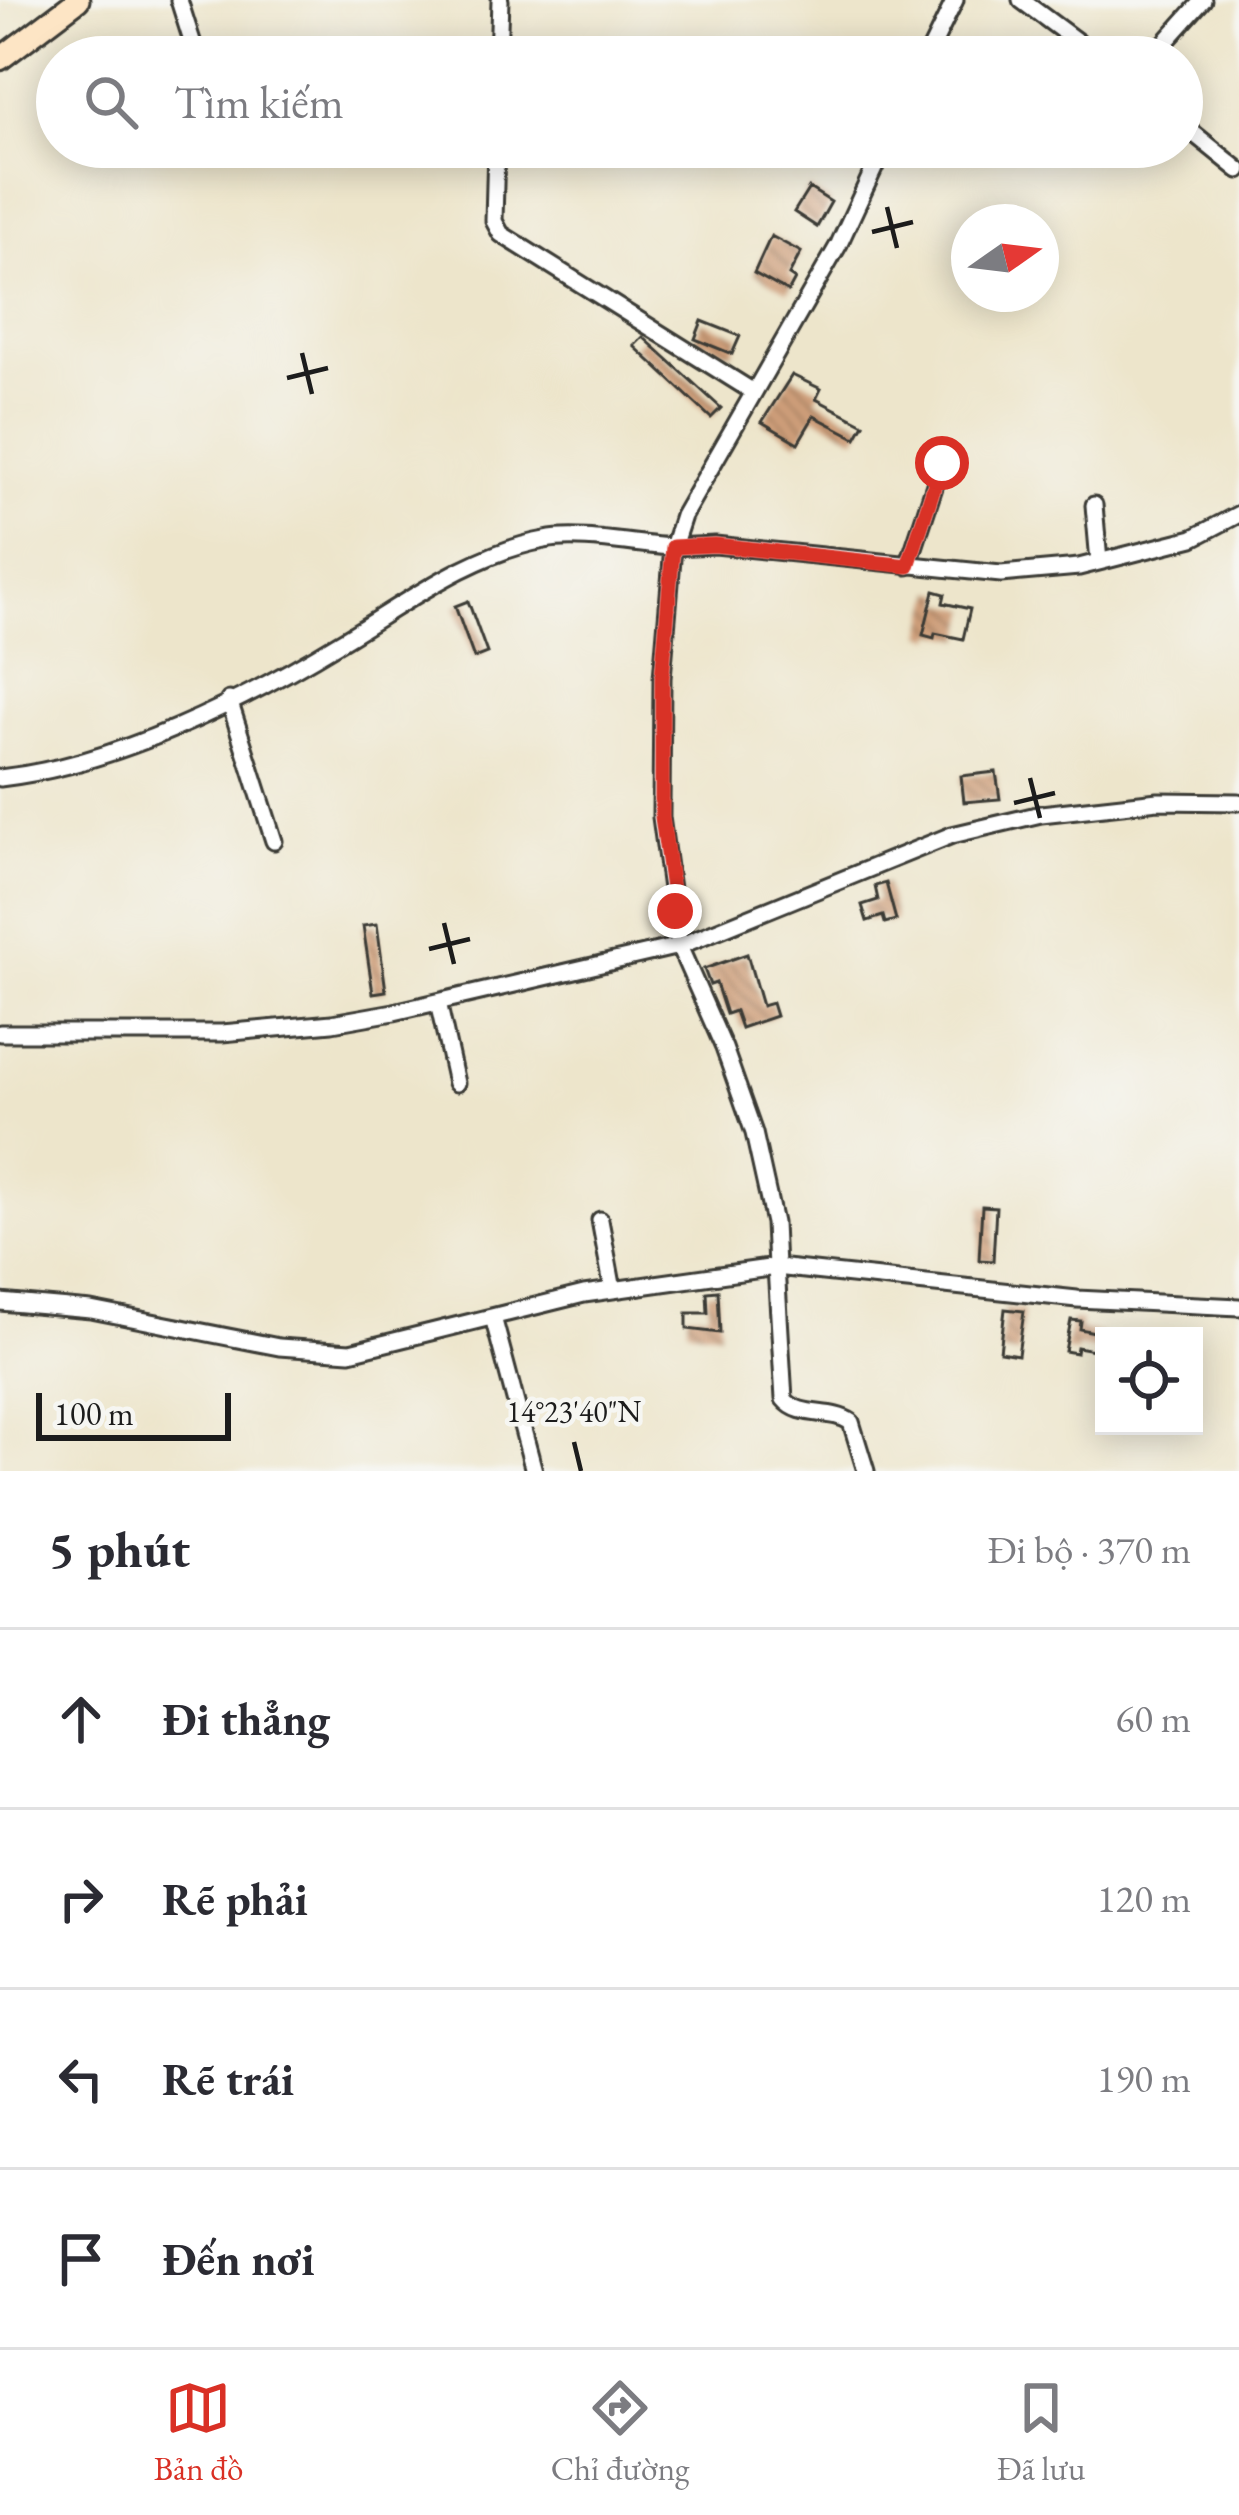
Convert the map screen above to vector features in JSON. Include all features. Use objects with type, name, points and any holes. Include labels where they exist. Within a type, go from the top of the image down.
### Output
[{"type":"main road","points":[[0,59],[78,0]]},
{"type":"street","points":[[179,0],[190,36]]},
{"type":"street","points":[[499,36],[500,0]]},
{"type":"street","points":[[937,36],[956,0]]},
{"type":"street","points":[[1021,0],[1069,36]]},
{"type":"street","points":[[1171,36],[1203,0]]},
{"type":"street","points":[[1203,141],[1239,170]]},
{"type":"street","points":[[495,168],[494,220],[501,234],[752,391]]},
{"type":"street","points":[[866,1471],[851,1422],[835,1414],[801,1411],[784,1399],[774,1222],[754,1132],[680,946],[662,817],[662,678],[673,547],[683,516],[839,244],[874,168]]},
{"type":"street","points":[[908,566],[942,463]]},
{"type":"street","points":[[1094,505],[1099,562]]},
{"type":"street","points":[[0,778],[42,773],[177,727],[331,648],[500,551],[550,538],[673,547],[715,545],[1001,574],[1099,562],[1193,538],[1239,514]]},
{"type":"street","points":[[230,700],[274,842]]},
{"type":"street","points":[[0,1033],[222,1033],[332,1023],[680,946],[952,835],[1064,812],[1158,802],[1239,802]]},
{"type":"street","points":[[438,1002],[456,1082]]},
{"type":"street","points":[[600,1220],[613,1290]]},
{"type":"street","points":[[0,1302],[91,1310],[279,1346],[350,1352],[613,1290],[776,1268],[1077,1299],[1239,1306]]},
{"type":"street","points":[[493,1317],[534,1471]]},
{"type":"building","points":[[809,188],[831,202],[817,227],[794,212]]},
{"type":"building","points":[[771,236],[801,252],[789,275],[795,279],[788,292],[754,273]]},
{"type":"building","points":[[702,321],[740,336],[732,354],[695,339]]},
{"type":"building","points":[[643,337],[721,408],[711,418],[634,346]]},
{"type":"building","points":[[792,375],[821,389],[816,399],[864,424],[856,438],[814,416],[798,443],[762,422]]},
{"type":"building","points":[[934,591],[945,594],[943,603],[970,609],[963,639],[923,635]]},
{"type":"building","points":[[468,601],[487,653],[474,658],[455,606]]},
{"type":"building","points":[[996,772],[1000,799],[964,802],[961,776]]},
{"type":"building","points":[[886,883],[896,920],[885,923],[883,916],[867,921],[862,905],[878,900],[875,886]]},
{"type":"building","points":[[377,924],[386,991],[373,993],[363,926]]},
{"type":"building","points":[[747,954],[762,1006],[772,1003],[776,1016],[741,1028],[735,1011],[726,1014],[716,983],[710,985],[704,969]]},
{"type":"building","points":[[982,1206],[996,1207],[993,1261],[979,1260]]},
{"type":"building","points":[[718,1291],[720,1333],[687,1329],[687,1313],[708,1313],[707,1292]]},
{"type":"building","points":[[1005,1309],[1024,1311],[1018,1355],[1000,1352]]},
{"type":"building","points":[[1071,1320],[1081,1321],[1080,1329],[1095,1332],[1095,1350],[1077,1347],[1076,1353],[1065,1351]]},
{"type":"route","points":[[675,911],[662,817],[662,678],[673,547],[715,545],[908,566],[942,463]]}]
